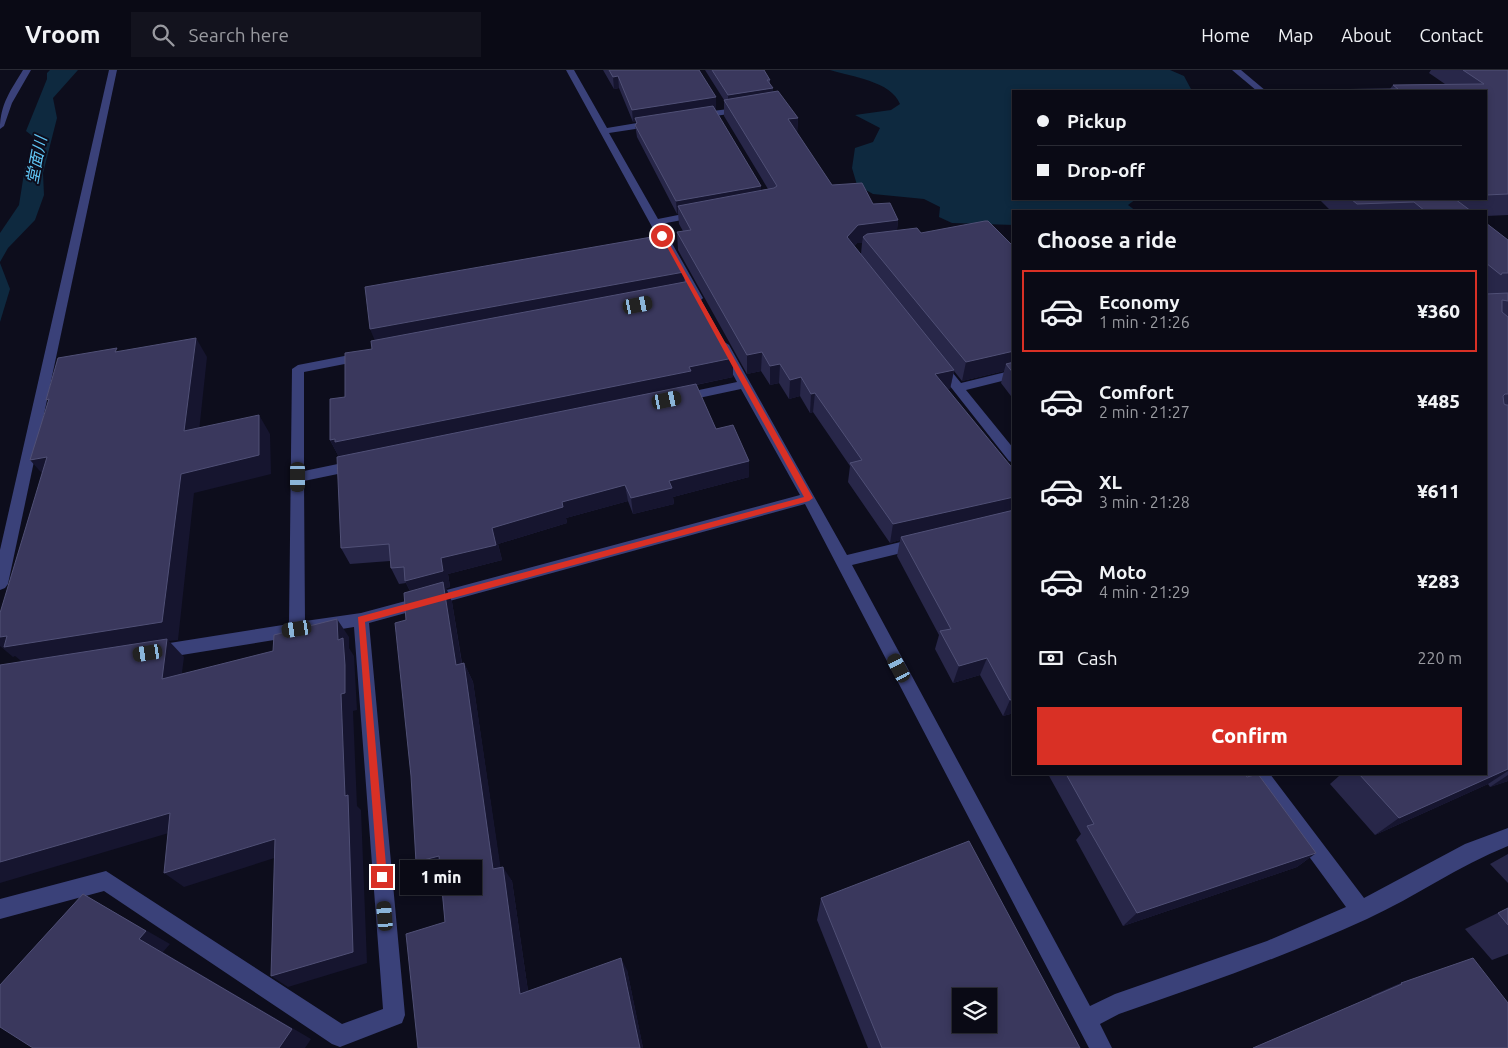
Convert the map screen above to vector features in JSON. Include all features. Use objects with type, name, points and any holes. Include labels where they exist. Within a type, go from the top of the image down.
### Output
[{"type":"street","points":[[0,126],[8,103],[27,70]]},
{"type":"street","points":[[0,584],[113,70]]},
{"type":"street","points":[[570,70],[655,222],[690,295],[704,311]]},
{"type":"street","points":[[1236,70],[1261,90]]},
{"type":"street","points":[[688,118],[749,108]]},
{"type":"street","points":[[604,131],[660,122]]},
{"type":"street","points":[[655,222],[712,212]]},
{"type":"street","points":[[717,335],[809,498],[1101,1048]]},
{"type":"street","points":[[929,351],[1012,456]]},
{"type":"street","points":[[297,629],[298,369],[375,354]]},
{"type":"street","points":[[958,388],[1012,374]]},
{"type":"street","points":[[667,400],[745,384]]},
{"type":"street","points":[[298,477],[366,463]]},
{"type":"street","points":[[144,654],[361,619],[809,498]]},
{"type":"street","points":[[843,562],[928,541]]},
{"type":"street","points":[[0,910],[106,881],[340,1036],[394,1015],[361,619]]},
{"type":"street","points":[[1260,775],[1361,911]]},
{"type":"street","points":[[1086,1019],[1115,1005],[1268,951],[1361,911],[1472,851],[1508,837]]},
{"type":"water","name":"堂面川","points":[[50,70],[78,70],[53,98],[57,118],[43,173],[44,195],[35,220],[8,248],[0,262],[0,233],[19,205],[25,167],[37,146],[35,138],[26,131],[47,79],[47,73]]},
{"type":"water","points":[[830,70],[1170,70],[1184,76],[1191,90],[1012,90],[1012,200],[1135,200],[1128,205],[1135,210],[1012,210],[1012,225],[952,223],[939,217],[940,207],[924,199],[873,194],[857,185],[852,168],[855,148],[873,142],[880,128],[855,115],[891,110],[900,104],[888,90],[880,85]]},
{"type":"water","points":[[0,263],[10,289],[0,322]]},
{"type":"building","points":[[609,70],[699,70],[716,97],[632,110],[618,76],[613,77]]},
{"type":"building","points":[[712,70],[764,70],[770,80],[767,80],[773,88],[728,95]]},
{"type":"building","points":[[1463,70],[1508,70],[1508,194],[1487,195],[1487,90],[1300,90],[1398,89],[1393,85],[1484,84]]},
{"type":"building","points":[[778,91],[798,118],[788,119],[832,185],[862,183],[873,204],[890,203],[898,220],[858,225],[847,237],[954,370],[935,374],[1012,468],[1012,497],[893,524],[850,463],[862,460],[815,393],[811,394],[801,377],[790,380],[780,364],[770,366],[762,352],[747,355],[677,232],[691,230],[678,206],[777,186],[724,100]]},
{"type":"building","points":[[713,106],[761,186],[676,201],[635,125],[637,123],[635,118]]},
{"type":"building","points":[[1352,200],[1456,200],[1470,210],[1424,210],[1414,202],[1357,204]]},
{"type":"building","points":[[988,221],[1012,244],[1012,351],[966,362],[863,237],[867,234],[917,228],[921,233]]},
{"type":"building","points":[[1487,224],[1508,240],[1508,273],[1502,273],[1501,275],[1487,264]]},
{"type":"building","points":[[663,235],[684,272],[370,329],[365,287]]},
{"type":"building","points":[[690,281],[733,358],[689,367],[691,371],[335,442],[335,439],[330,440],[330,399],[345,397],[345,353],[372,349],[371,341]]},
{"type":"building","points":[[1508,293],[1508,301],[1502,300],[1502,312],[1508,317],[1508,394],[1503,396],[1504,404],[1508,405],[1508,769],[1399,818],[1360,775],[1487,775],[1487,294]]},
{"type":"building","points":[[196,338],[184,431],[259,415],[259,455],[181,474],[162,622],[4,647],[7,636],[0,637],[0,613],[47,457],[30,460],[49,399],[46,400],[58,358],[117,348],[115,352]]},
{"type":"building","points":[[1012,362],[1012,372],[1006,364]]},
{"type":"building","points":[[696,384],[716,429],[733,425],[749,461],[669,481],[672,488],[631,498],[625,485],[562,502],[563,507],[492,528],[496,545],[441,558],[443,571],[405,581],[404,567],[391,568],[389,544],[341,548],[337,457]]},
{"type":"building","points":[[1012,510],[1012,700],[1010,700],[987,658],[959,666],[940,631],[951,629],[901,537]]},
{"type":"building","points":[[443,582],[456,665],[464,663],[493,869],[503,867],[520,994],[621,958],[640,1048],[418,1048],[406,934],[445,922],[439,856],[416,862],[411,776],[395,623],[406,620],[404,593]]},
{"type":"building","points":[[337,619],[338,640],[343,638],[345,665],[345,693],[341,694],[345,796],[348,795],[353,952],[271,976],[275,839],[164,873],[170,813],[0,862],[0,665],[167,639],[162,679],[273,651],[274,635]]},
{"type":"building","points":[[1067,775],[1246,775],[1247,777],[1259,775],[1316,853],[1137,913],[1087,826],[1094,824]]},
{"type":"building","points":[[969,841],[1080,1048],[882,1048],[821,898]]},
{"type":"building","points":[[83,894],[146,931],[139,939],[292,1029],[279,1048],[33,1048],[0,1027],[0,985]]},
{"type":"building","points":[[1508,908],[1508,925],[1498,913]]},
{"type":"building","points":[[1473,958],[1508,1003],[1508,1048],[1253,1048],[1401,983]]},
{"type":"route","points":[[382,877],[361,619],[809,498],[662,236]]}]
